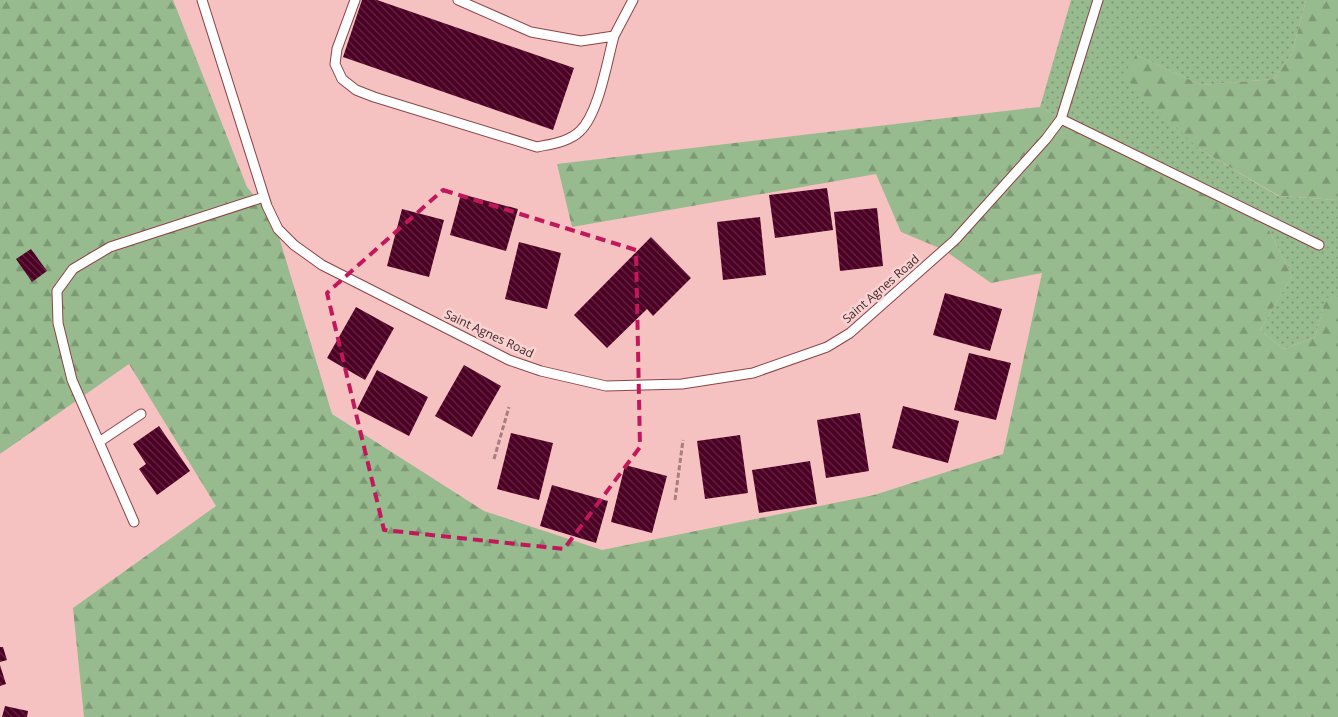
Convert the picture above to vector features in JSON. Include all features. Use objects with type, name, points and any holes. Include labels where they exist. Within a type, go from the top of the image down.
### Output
[{"type":"lane","name":"Saint Agnes Road","points":[[202,0],[264,197],[278,229],[294,245],[322,265],[509,360],[541,372],[606,386],[682,384],[753,372],[827,347],[850,333],[955,240],[1046,139],[1061,119],[1098,0]]},
{"type":"lane","points":[[355,0],[337,49],[335,64],[342,79],[356,90],[537,147],[560,143],[580,132],[591,117],[614,36],[633,0]]},
{"type":"lane","points":[[458,0],[531,32],[581,41],[614,36]]},
{"type":"lane","points":[[1061,119],[1319,245]]},
{"type":"lane","points":[[134,522],[72,380],[58,324],[57,291],[73,269],[110,246],[264,197]]},
{"type":"lane","points":[[99,442],[141,414]]},
{"type":"path","points":[[494,460],[509,407]]},
{"type":"path","points":[[675,500],[683,440]]},
{"type":"highlighted area","points":[[443,190],[636,250],[640,447],[564,549],[384,530],[327,293]]},
{"type":"green space","points":[[0,0],[173,0],[247,187],[274,220],[332,414],[484,511],[602,550],[874,495],[1003,454],[1042,273],[991,283],[944,250],[901,232],[876,174],[572,227],[557,164],[1040,107],[1188,187],[1267,226],[1292,276],[1260,330],[1284,349],[1315,337],[1326,298],[1338,296],[1338,717],[84,717],[73,608],[216,506],[129,364],[0,454]]},
{"type":"green space","points":[[1071,0],[1306,0],[1292,53],[1274,79],[1201,85],[1136,55],[1199,149],[1278,196],[1338,200],[1338,296],[1326,299],[1315,337],[1284,349],[1260,330],[1292,276],[1267,226],[1188,187],[1040,107]]},
{"type":"green space","points":[[1306,0],[1338,0],[1338,200],[1279,196],[1199,149],[1123,76],[1136,55],[1201,85],[1274,79],[1292,53]]},
{"type":"building","points":[[362,0],[377,0],[574,68],[553,130],[343,57]]},
{"type":"building","points":[[827,188],[833,230],[775,238],[769,195]]},
{"type":"building","points":[[461,194],[518,209],[506,251],[450,235]]},
{"type":"building","points":[[877,208],[883,266],[840,271],[834,212]]},
{"type":"building","points":[[402,209],[444,220],[429,277],[387,266]]},
{"type":"building","points":[[760,217],[766,275],[723,280],[717,222]]},
{"type":"building","points":[[651,237],[691,278],[653,316],[647,309],[607,348],[574,315]]},
{"type":"building","points":[[519,242],[561,253],[547,309],[505,299]]},
{"type":"building","points":[[31,249],[47,271],[32,282],[16,259]]},
{"type":"building","points":[[945,293],[1002,309],[990,351],[933,335]]},
{"type":"building","points":[[356,307],[394,328],[365,380],[327,358]]},
{"type":"building","points":[[969,353],[1011,363],[996,420],[954,410]]},
{"type":"building","points":[[464,365],[501,386],[472,437],[435,416]]},
{"type":"building","points":[[377,370],[428,397],[409,436],[357,409]]},
{"type":"building","points":[[903,406],[959,421],[948,463],[892,448]]},
{"type":"building","points":[[860,413],[869,471],[826,478],[817,420]]},
{"type":"building","points":[[159,426],[190,471],[157,495],[139,469],[146,464],[133,444]]},
{"type":"building","points":[[511,433],[553,443],[539,500],[497,489]]},
{"type":"building","points":[[740,435],[748,493],[705,499],[697,441]]},
{"type":"building","points":[[810,461],[817,504],[759,513],[752,470]]},
{"type":"building","points":[[625,465],[667,476],[652,533],[611,522]]},
{"type":"building","points":[[552,485],[608,501],[596,543],[540,526]]},
{"type":"building","points":[[0,647],[3,647],[7,660],[0,662]]},
{"type":"building","points":[[0,665],[6,684],[0,686]]},
{"type":"building","points":[[5,706],[28,711],[27,717],[2,717]]}]
